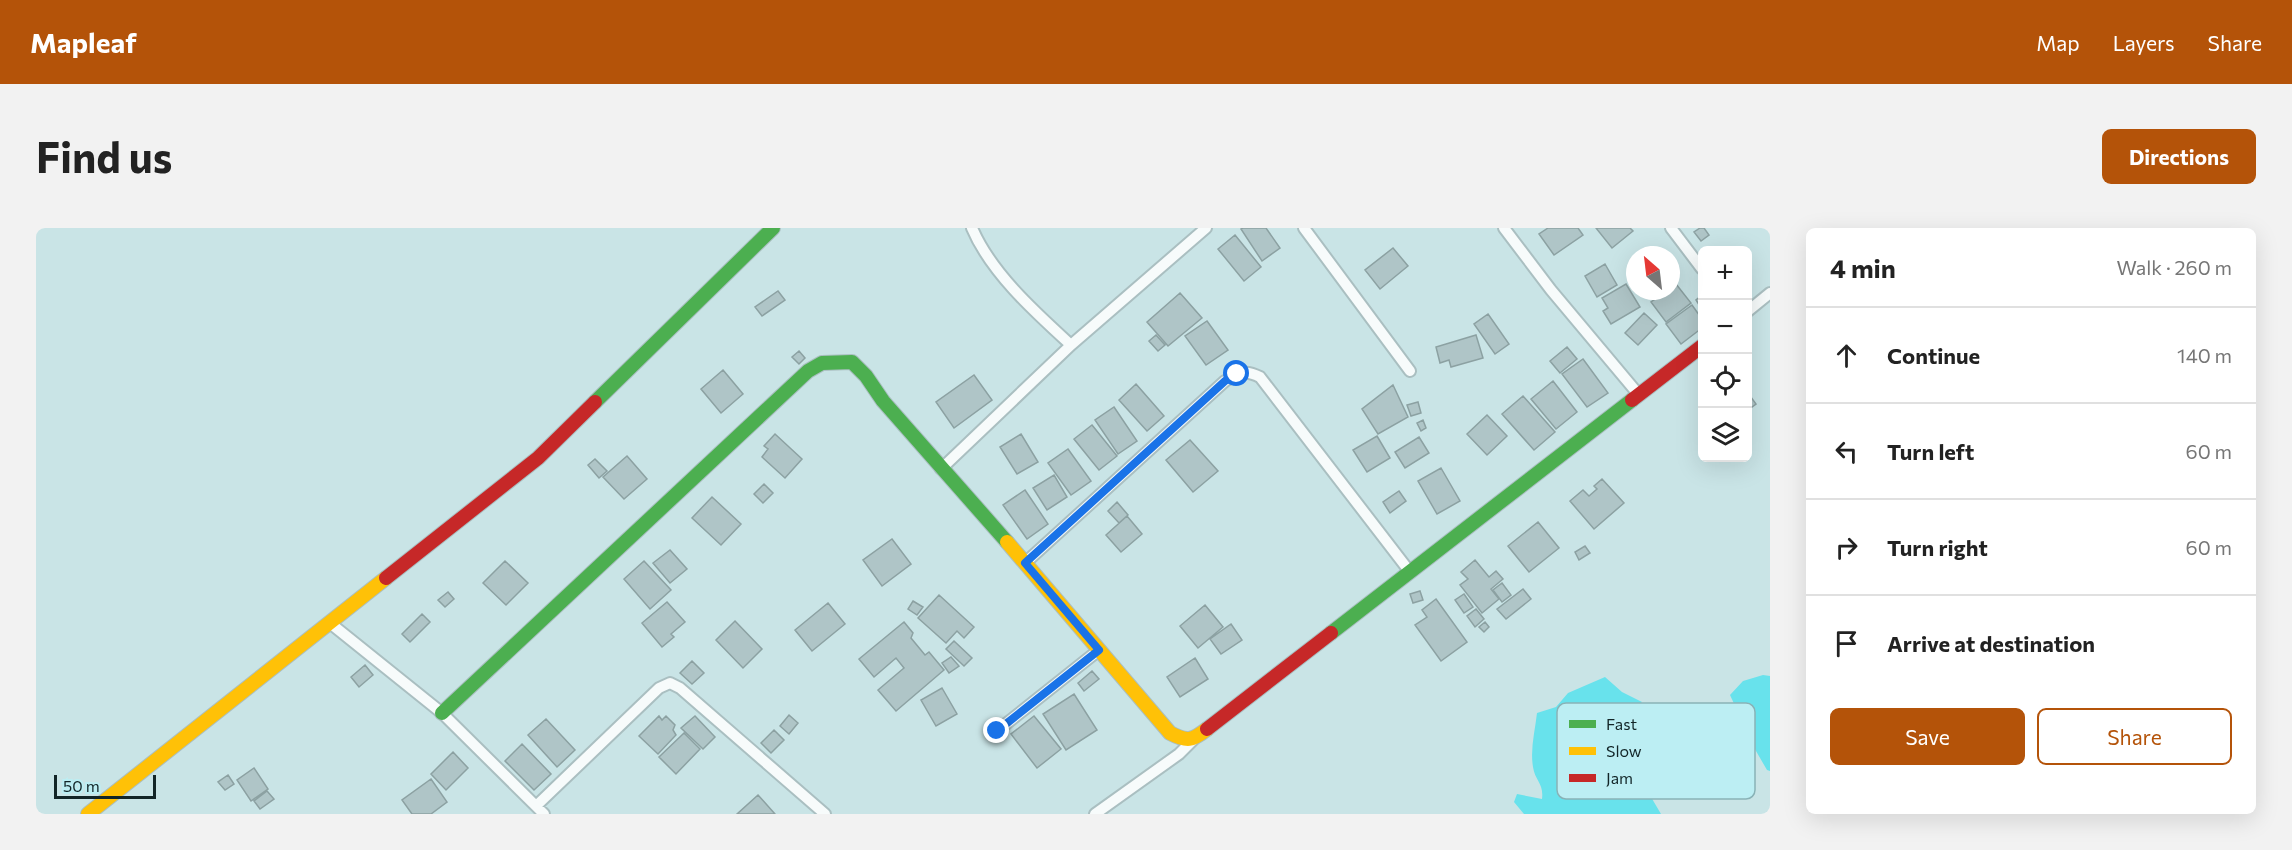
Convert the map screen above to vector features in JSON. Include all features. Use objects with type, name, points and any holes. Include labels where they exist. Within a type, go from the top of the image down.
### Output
[{"type":"street","points":[[88,814],[538,458],[773,228]]},
{"type":"street","points":[[972,228],[976,238],[1011,286],[1035,313],[1071,345]]},
{"type":"street","points":[[941,469],[1071,345],[1206,228]]},
{"type":"street","points":[[1304,228],[1410,371]]},
{"type":"street","points":[[1504,228],[1551,290],[1639,395]]},
{"type":"street","points":[[1671,228],[1698,264]]},
{"type":"street","points":[[1752,308],[1770,293]]},
{"type":"street","points":[[1095,814],[1179,754],[1194,738],[1698,349]]},
{"type":"street","points":[[442,713],[800,379],[822,363],[838,361],[852,362],[866,376],[883,401],[978,508],[1170,733],[1181,739],[1194,738]]},
{"type":"street","points":[[1025,563],[1225,381],[1237,374],[1250,372],[1260,377],[1410,572]]},
{"type":"street","points":[[330,624],[442,713],[540,810],[659,688],[670,683],[689,695],[825,814]]},
{"type":"street","points":[[997,731],[1099,650]]},
{"type":"water","points":[[1763,675],[1770,676],[1770,771],[1767,770],[1755,749],[1755,703],[1734,703],[1730,695],[1743,681]]},
{"type":"water","points":[[1605,677],[1622,692],[1642,702],[1559,703],[1568,693]]},
{"type":"water","points":[[1556,707],[1557,799],[1652,799],[1661,814],[1524,814],[1514,802],[1517,794],[1542,799],[1542,789],[1534,772],[1532,760],[1537,713]]},
{"type":"building","points":[[1266,228],[1280,248],[1262,261],[1241,229]]},
{"type":"building","points":[[1548,228],[1578,228],[1583,235],[1554,255],[1539,234]]},
{"type":"building","points":[[1596,228],[1630,228],[1633,231],[1612,248]]},
{"type":"building","points":[[1704,228],[1709,235],[1701,241],[1694,232]]},
{"type":"building","points":[[1235,235],[1261,267],[1244,281],[1218,249]]},
{"type":"building","points":[[1393,248],[1408,266],[1380,289],[1365,270]]},
{"type":"building","points":[[1605,264],[1617,285],[1597,297],[1585,276]]},
{"type":"building","points":[[1626,284],[1626,300],[1636,300],[1640,307],[1611,324],[1603,311],[1608,308],[1602,298]]},
{"type":"building","points":[[1680,289],[1691,303],[1666,322],[1651,302],[1680,300]]},
{"type":"building","points":[[778,291],[785,300],[762,316],[755,307]]},
{"type":"building","points":[[1180,293],[1202,318],[1168,346],[1147,322]]},
{"type":"building","points":[[1692,305],[1698,313],[1698,331],[1681,344],[1666,324]]},
{"type":"building","points":[[1644,313],[1657,325],[1638,345],[1625,333]]},
{"type":"building","points":[[1488,314],[1509,344],[1495,354],[1474,324]]},
{"type":"building","points":[[1207,321],[1228,350],[1206,365],[1185,336]]},
{"type":"building","points":[[1156,335],[1165,345],[1158,351],[1149,341]]},
{"type":"building","points":[[1476,335],[1483,358],[1451,367],[1449,360],[1440,363],[1436,347]]},
{"type":"building","points":[[1567,347],[1577,359],[1560,373],[1550,361]]},
{"type":"building","points":[[799,351],[805,358],[799,364],[792,357]]},
{"type":"building","points":[[1583,359],[1608,393],[1587,407],[1562,374]]},
{"type":"building","points":[[723,370],[743,394],[721,413],[701,389]]},
{"type":"building","points":[[974,375],[992,400],[954,428],[936,402]]},
{"type":"building","points":[[1553,381],[1577,412],[1556,429],[1531,399]]},
{"type":"building","points":[[1136,384],[1164,416],[1147,431],[1119,400]]},
{"type":"building","points":[[1393,385],[1408,417],[1378,434],[1362,409]]},
{"type":"building","points":[[1523,396],[1555,432],[1534,450],[1502,414]]},
{"type":"building","points":[[1418,402],[1421,413],[1411,416],[1407,405]]},
{"type":"building","points":[[1114,407],[1137,441],[1118,454],[1095,420]]},
{"type":"building","points":[[1487,415],[1507,436],[1487,455],[1467,434]]},
{"type":"building","points":[[1423,420],[1426,428],[1421,431],[1417,423]]},
{"type":"building","points":[[1092,425],[1117,456],[1099,470],[1074,439]]},
{"type":"building","points":[[775,434],[802,459],[785,478],[762,457],[768,449],[764,446]]},
{"type":"building","points":[[1021,434],[1038,462],[1017,474],[1000,447]]},
{"type":"building","points":[[1377,436],[1390,458],[1367,472],[1353,450]]},
{"type":"building","points":[[1419,437],[1429,453],[1405,468],[1395,452]]},
{"type":"building","points":[[1190,440],[1218,471],[1193,492],[1166,460]]},
{"type":"building","points":[[1068,449],[1091,481],[1071,495],[1048,463]]},
{"type":"building","points":[[627,456],[647,479],[624,499],[603,477]]},
{"type":"building","points":[[595,459],[607,471],[599,478],[588,465]]},
{"type":"building","points":[[1441,468],[1460,501],[1437,514],[1418,481]]},
{"type":"building","points":[[1054,475],[1067,497],[1047,510],[1033,488]]},
{"type":"building","points":[[1602,479],[1624,503],[1594,529],[1570,501],[1583,490],[1589,496],[1597,489],[1594,486]]},
{"type":"building","points":[[764,484],[773,493],[763,503],[754,494]]},
{"type":"building","points":[[1025,490],[1048,524],[1027,539],[1003,505]]},
{"type":"building","points":[[1399,491],[1406,501],[1390,513],[1383,502]]},
{"type":"building","points":[[712,497],[741,524],[721,545],[692,518]]},
{"type":"building","points":[[1117,502],[1128,515],[1119,523],[1108,511]]},
{"type":"building","points":[[1127,516],[1142,534],[1121,552],[1106,535]]},
{"type":"building","points":[[1538,522],[1559,548],[1529,572],[1508,546]]},
{"type":"building","points":[[892,539],[911,564],[882,586],[863,560]]},
{"type":"building","points":[[1585,546],[1590,553],[1579,560],[1575,552]]},
{"type":"building","points":[[670,550],[687,569],[670,583],[653,563]]},
{"type":"building","points":[[1475,560],[1489,577],[1496,571],[1503,579],[1491,589],[1499,599],[1482,613],[1460,585],[1468,579],[1461,572]]},
{"type":"building","points":[[505,561],[528,583],[506,605],[483,583]]},
{"type":"building","points":[[644,561],[671,590],[650,609],[624,579]]},
{"type":"building","points":[[1502,583],[1511,595],[1502,602],[1493,590]]},
{"type":"building","points":[[1523,589],[1531,599],[1506,619],[1497,609]]},
{"type":"building","points":[[1420,591],[1423,600],[1413,603],[1410,594]]},
{"type":"building","points":[[448,592],[454,599],[445,607],[438,600]]},
{"type":"building","points":[[1464,594],[1473,607],[1464,613],[1455,600]]},
{"type":"building","points":[[939,595],[974,627],[964,638],[957,631],[946,643],[918,618]]},
{"type":"building","points":[[1436,599],[1467,642],[1441,661],[1415,625],[1427,617],[1422,610]]},
{"type":"building","points":[[913,601],[923,607],[917,615],[908,609]]},
{"type":"building","points":[[667,602],[685,622],[671,634],[674,637],[662,647],[642,623]]},
{"type":"building","points":[[828,603],[845,624],[812,651],[795,630]]},
{"type":"building","points":[[1205,605],[1223,627],[1198,648],[1180,626]]},
{"type":"building","points":[[1476,609],[1484,619],[1475,627],[1467,616]]},
{"type":"building","points":[[422,614],[430,622],[410,642],[402,634]]},
{"type":"building","points":[[735,621],[762,649],[743,668],[716,640]]},
{"type":"building","points":[[904,622],[913,633],[911,638],[925,655],[929,652],[944,670],[896,711],[878,690],[904,668],[896,658],[874,677],[859,659]]},
{"type":"building","points":[[1485,622],[1489,627],[1484,632],[1479,627]]},
{"type":"building","points":[[1231,624],[1242,640],[1221,654],[1210,639]]},
{"type":"building","points":[[954,641],[972,658],[964,666],[946,649]]},
{"type":"building","points":[[951,657],[959,666],[949,673],[942,663]]},
{"type":"building","points":[[1195,658],[1208,679],[1180,697],[1167,677]]},
{"type":"building","points":[[692,661],[704,673],[692,684],[680,673]]},
{"type":"building","points":[[365,665],[373,675],[359,687],[351,677]]},
{"type":"building","points":[[1092,671],[1099,679],[1084,691],[1078,683]]},
{"type":"building","points":[[942,688],[957,714],[936,726],[921,700]]},
{"type":"building","points":[[1074,694],[1097,730],[1066,750],[1043,714]]},
{"type":"building","points":[[789,715],[798,723],[789,734],[780,726]]},
{"type":"building","points":[[659,716],[662,720],[666,716],[675,725],[673,730],[676,735],[658,754],[639,736]]},
{"type":"building","points":[[695,716],[715,737],[703,749],[681,728]]},
{"type":"building","points":[[1034,716],[1061,749],[1037,768],[1011,734]]},
{"type":"building","points":[[546,719],[575,750],[557,767],[528,735]]},
{"type":"building","points":[[774,730],[784,740],[771,753],[761,743]]},
{"type":"building","points":[[684,733],[700,749],[676,774],[659,757]]},
{"type":"building","points":[[522,744],[551,774],[534,790],[505,761]]},
{"type":"building","points":[[453,752],[468,768],[446,790],[431,774]]},
{"type":"building","points":[[254,768],[268,789],[251,801],[237,780]]},
{"type":"building","points":[[228,775],[234,784],[225,790],[218,782]]},
{"type":"building","points":[[431,779],[447,802],[431,814],[412,814],[402,800]]},
{"type":"building","points":[[267,791],[274,799],[260,809],[254,801]]},
{"type":"building","points":[[758,795],[775,814],[737,814]]},
{"type":"traffic: fast","points":[[595,402],[773,228]]},
{"type":"traffic: fast","points":[[442,713],[808,371],[822,363],[852,362],[866,376],[883,401],[1007,542]]},
{"type":"traffic: fast","points":[[1331,633],[1632,400]]},
{"type":"traffic: slow","points":[[1007,542],[1170,733],[1189,739],[1207,729]]},
{"type":"traffic: slow","points":[[88,814],[386,578]]},
{"type":"traffic: jam","points":[[1632,400],[1698,349]]},
{"type":"traffic: jam","points":[[386,578],[538,458],[595,402]]},
{"type":"traffic: jam","points":[[1207,729],[1331,633]]},
{"type":"route","points":[[997,731],[1099,650],[1025,563],[1225,381],[1237,374]]}]
